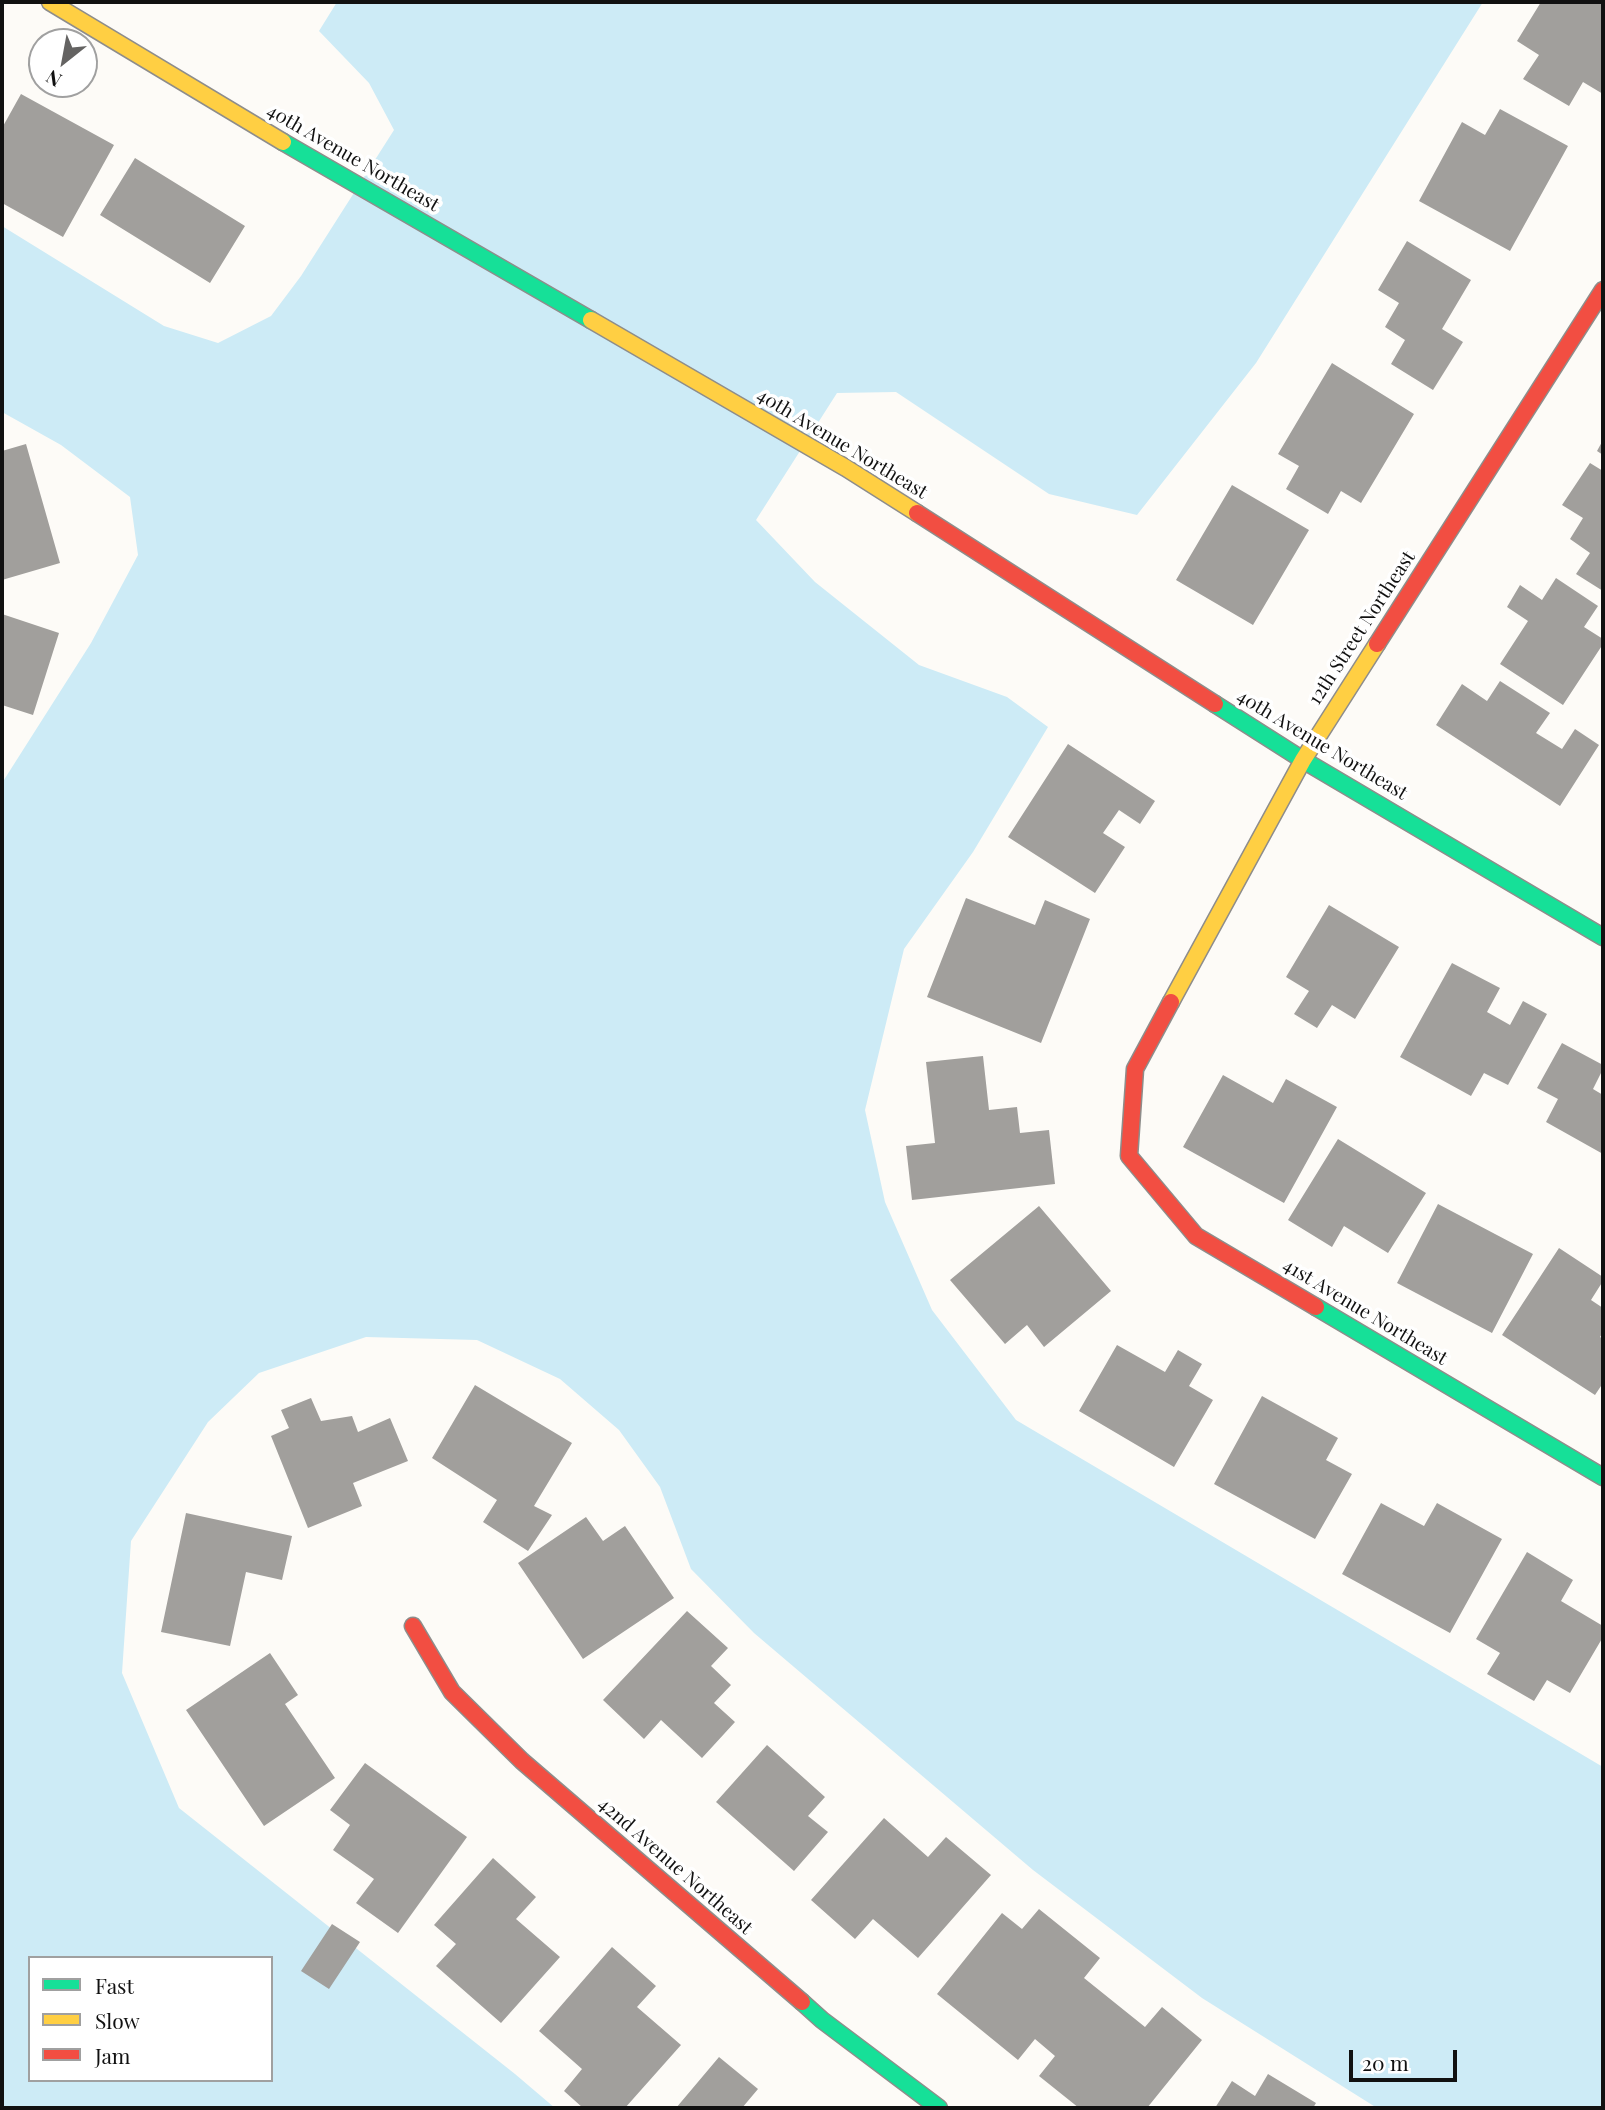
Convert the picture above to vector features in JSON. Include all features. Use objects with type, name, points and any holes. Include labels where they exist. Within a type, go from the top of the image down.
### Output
[{"type":"street","name":"40th Avenue Northeast","points":[[50,2],[293,148],[846,468],[1303,760],[1603,937]]},
{"type":"street","name":"12th Street Northeast","points":[[1129,1156],[1135,1069],[1303,760],[1603,290]]},
{"type":"street","name":"41st Avenue Northeast","points":[[1129,1156],[1196,1236],[1603,1477]]},
{"type":"street","name":"42nd Avenue Northeast","points":[[413,1626],[452,1692],[522,1760],[821,2020],[939,2108]]},
{"type":"water","points":[[337,2],[1483,2],[1256,363],[1137,515],[1049,494],[896,392],[837,393],[756,520],[815,582],[919,665],[1007,697],[1048,727],[973,852],[904,949],[865,1110],[885,1202],[932,1310],[1016,1420],[1603,1767],[1603,2108],[1377,2108],[1202,1998],[1033,1870],[754,1633],[691,1569],[660,1487],[619,1430],[560,1379],[477,1340],[366,1337],[259,1373],[208,1422],[131,1541],[122,1673],[179,1808],[555,2108],[2,2108],[2,783],[91,643],[138,555],[130,497],[61,445],[2,412],[2,226],[164,326],[218,343],[271,316],[301,276],[394,130],[369,83],[319,31]]},
{"type":"building","points":[[1541,2],[1603,2],[1603,94],[1583,82],[1569,106],[1523,79],[1539,55],[1517,41]]},
{"type":"building","points":[[21,94],[114,145],[63,237],[2,203],[2,128]]},
{"type":"building","points":[[1500,109],[1568,146],[1510,251],[1419,201],[1462,122],[1485,135]]},
{"type":"building","points":[[135,158],[245,226],[210,283],[100,215]]},
{"type":"building","points":[[1407,241],[1471,280],[1442,329],[1463,342],[1433,390],[1391,364],[1405,340],[1385,327],[1399,303],[1378,290]]},
{"type":"building","points":[[1332,363],[1414,414],[1361,503],[1341,491],[1328,514],[1286,489],[1299,466],[1278,454]]},
{"type":"building","points":[[1603,440],[1603,455],[1597,451]]},
{"type":"building","points":[[26,444],[60,563],[2,580],[2,451]]},
{"type":"building","points":[[1590,463],[1603,471],[1603,591],[1576,574],[1590,553],[1570,539],[1583,518],[1562,505]]},
{"type":"building","points":[[1232,485],[1309,530],[1253,625],[1176,580]]},
{"type":"building","points":[[1556,578],[1598,606],[1584,627],[1603,639],[1603,644],[1563,705],[1500,664],[1528,621],[1507,607],[1520,585],[1542,600]]},
{"type":"building","points":[[2,614],[59,633],[33,715],[2,705]]},
{"type":"building","points":[[1500,681],[1550,713],[1536,733],[1562,749],[1575,729],[1599,745],[1560,806],[1436,725],[1462,684],[1487,701]]},
{"type":"building","points":[[1068,744],[1155,801],[1140,824],[1119,810],[1103,833],[1125,847],[1095,893],[1008,837]]},
{"type":"building","points":[[966,898],[1035,925],[1045,900],[1090,919],[1041,1043],[927,997]]},
{"type":"building","points":[[1329,905],[1399,947],[1355,1019],[1332,1005],[1317,1028],[1294,1014],[1309,991],[1286,977]]},
{"type":"building","points":[[1452,963],[1500,988],[1487,1012],[1510,1025],[1523,1001],[1547,1014],[1508,1085],[1484,1073],[1471,1096],[1400,1057]]},
{"type":"building","points":[[1562,1043],[1603,1065],[1593,1089],[1603,1095],[1603,1154],[1546,1122],[1558,1099],[1537,1088]]},
{"type":"building","points":[[983,1056],[989,1110],[1017,1107],[1020,1133],[1049,1130],[1055,1184],[912,1200],[906,1146],[935,1143],[926,1062]]},
{"type":"building","points":[[1223,1075],[1273,1103],[1286,1079],[1337,1107],[1284,1203],[1183,1147]]},
{"type":"building","points":[[1338,1139],[1426,1193],[1388,1253],[1344,1226],[1332,1247],[1288,1220]]},
{"type":"building","points":[[1438,1204],[1533,1254],[1492,1333],[1397,1283]]},
{"type":"building","points":[[1039,1206],[1111,1291],[1044,1347],[1027,1325],[1005,1344],[950,1280]]},
{"type":"building","points":[[1559,1248],[1603,1277],[1591,1300],[1603,1308],[1603,1332],[1600,1337],[1603,1339],[1603,1383],[1595,1395],[1502,1335]]},
{"type":"building","points":[[1117,1345],[1165,1372],[1178,1350],[1202,1364],[1189,1386],[1213,1400],[1174,1467],[1079,1411]]},
{"type":"building","points":[[475,1385],[572,1443],[534,1506],[552,1515],[528,1551],[483,1522],[497,1500],[432,1458]]},
{"type":"building","points":[[1262,1396],[1338,1438],[1326,1460],[1352,1474],[1315,1539],[1214,1484]]},
{"type":"building","points":[[311,1398],[321,1421],[352,1416],[358,1432],[390,1418],[408,1461],[353,1483],[362,1506],[308,1528],[271,1436],[289,1428],[281,1410]]},
{"type":"building","points":[[1381,1503],[1424,1526],[1437,1503],[1502,1539],[1450,1633],[1342,1574]]},
{"type":"building","points":[[186,1513],[292,1536],[282,1580],[246,1572],[230,1646],[161,1632]]},
{"type":"building","points":[[586,1517],[603,1541],[625,1526],[674,1598],[583,1659],[518,1563]]},
{"type":"building","points":[[1527,1552],[1573,1580],[1561,1601],[1603,1626],[1603,1637],[1570,1693],[1547,1680],[1534,1701],[1487,1674],[1500,1653],[1476,1639]]},
{"type":"building","points":[[687,1611],[728,1648],[711,1666],[731,1685],[714,1703],[735,1722],[702,1758],[661,1720],[644,1739],[603,1700]]},
{"type":"building","points":[[270,1653],[298,1695],[285,1704],[335,1778],[264,1826],[186,1710]]},
{"type":"building","points":[[767,1745],[825,1797],[808,1816],[828,1832],[794,1871],[716,1802]]},
{"type":"building","points":[[365,1763],[467,1837],[398,1933],[356,1903],[374,1879],[333,1850],[350,1825],[330,1810]]},
{"type":"building","points":[[884,1818],[928,1857],[946,1837],[991,1875],[918,1958],[873,1919],[855,1939],[811,1900]]},
{"type":"building","points":[[493,1858],[536,1897],[516,1919],[560,1957],[501,2023],[436,1966],[456,1944],[434,1925]]},
{"type":"building","points":[[1039,1909],[1100,1958],[1084,1978],[1145,2027],[1162,2007],[1202,2040],[1147,2108],[1079,2108],[1039,2076],[1055,2056],[1035,2039],[1018,2060],[937,1994],[1002,1913],[1022,1929]]},
{"type":"building","points":[[332,1924],[360,1942],[329,1989],[301,1971]]},
{"type":"building","points":[[612,1947],[656,1986],[637,2007],[681,2045],[625,2108],[583,2108],[564,2091],[582,2069],[539,2031]]},
{"type":"building","points":[[719,2057],[758,2089],[742,2108],[676,2108]]},
{"type":"building","points":[[1268,2074],[1316,2103],[1313,2108],[1215,2108],[1232,2081],[1255,2096]]},
{"type":"traffic: fast","points":[[283,142],[591,320]]},
{"type":"traffic: fast","points":[[1215,704],[1303,760],[1603,937]]},
{"type":"traffic: fast","points":[[1316,1307],[1603,1477]]},
{"type":"traffic: fast","points":[[802,2002],[939,2108]]},
{"type":"traffic: slow","points":[[50,2],[283,142]]},
{"type":"traffic: slow","points":[[591,320],[846,468],[917,513]]},
{"type":"traffic: slow","points":[[1171,1002],[1303,760],[1377,644]]},
{"type":"traffic: jam","points":[[1377,644],[1603,290]]},
{"type":"traffic: jam","points":[[917,513],[1215,704]]},
{"type":"traffic: jam","points":[[1171,1002],[1135,1069],[1129,1156],[1196,1236],[1316,1307]]},
{"type":"traffic: jam","points":[[413,1626],[452,1692],[522,1761],[802,2002]]}]
